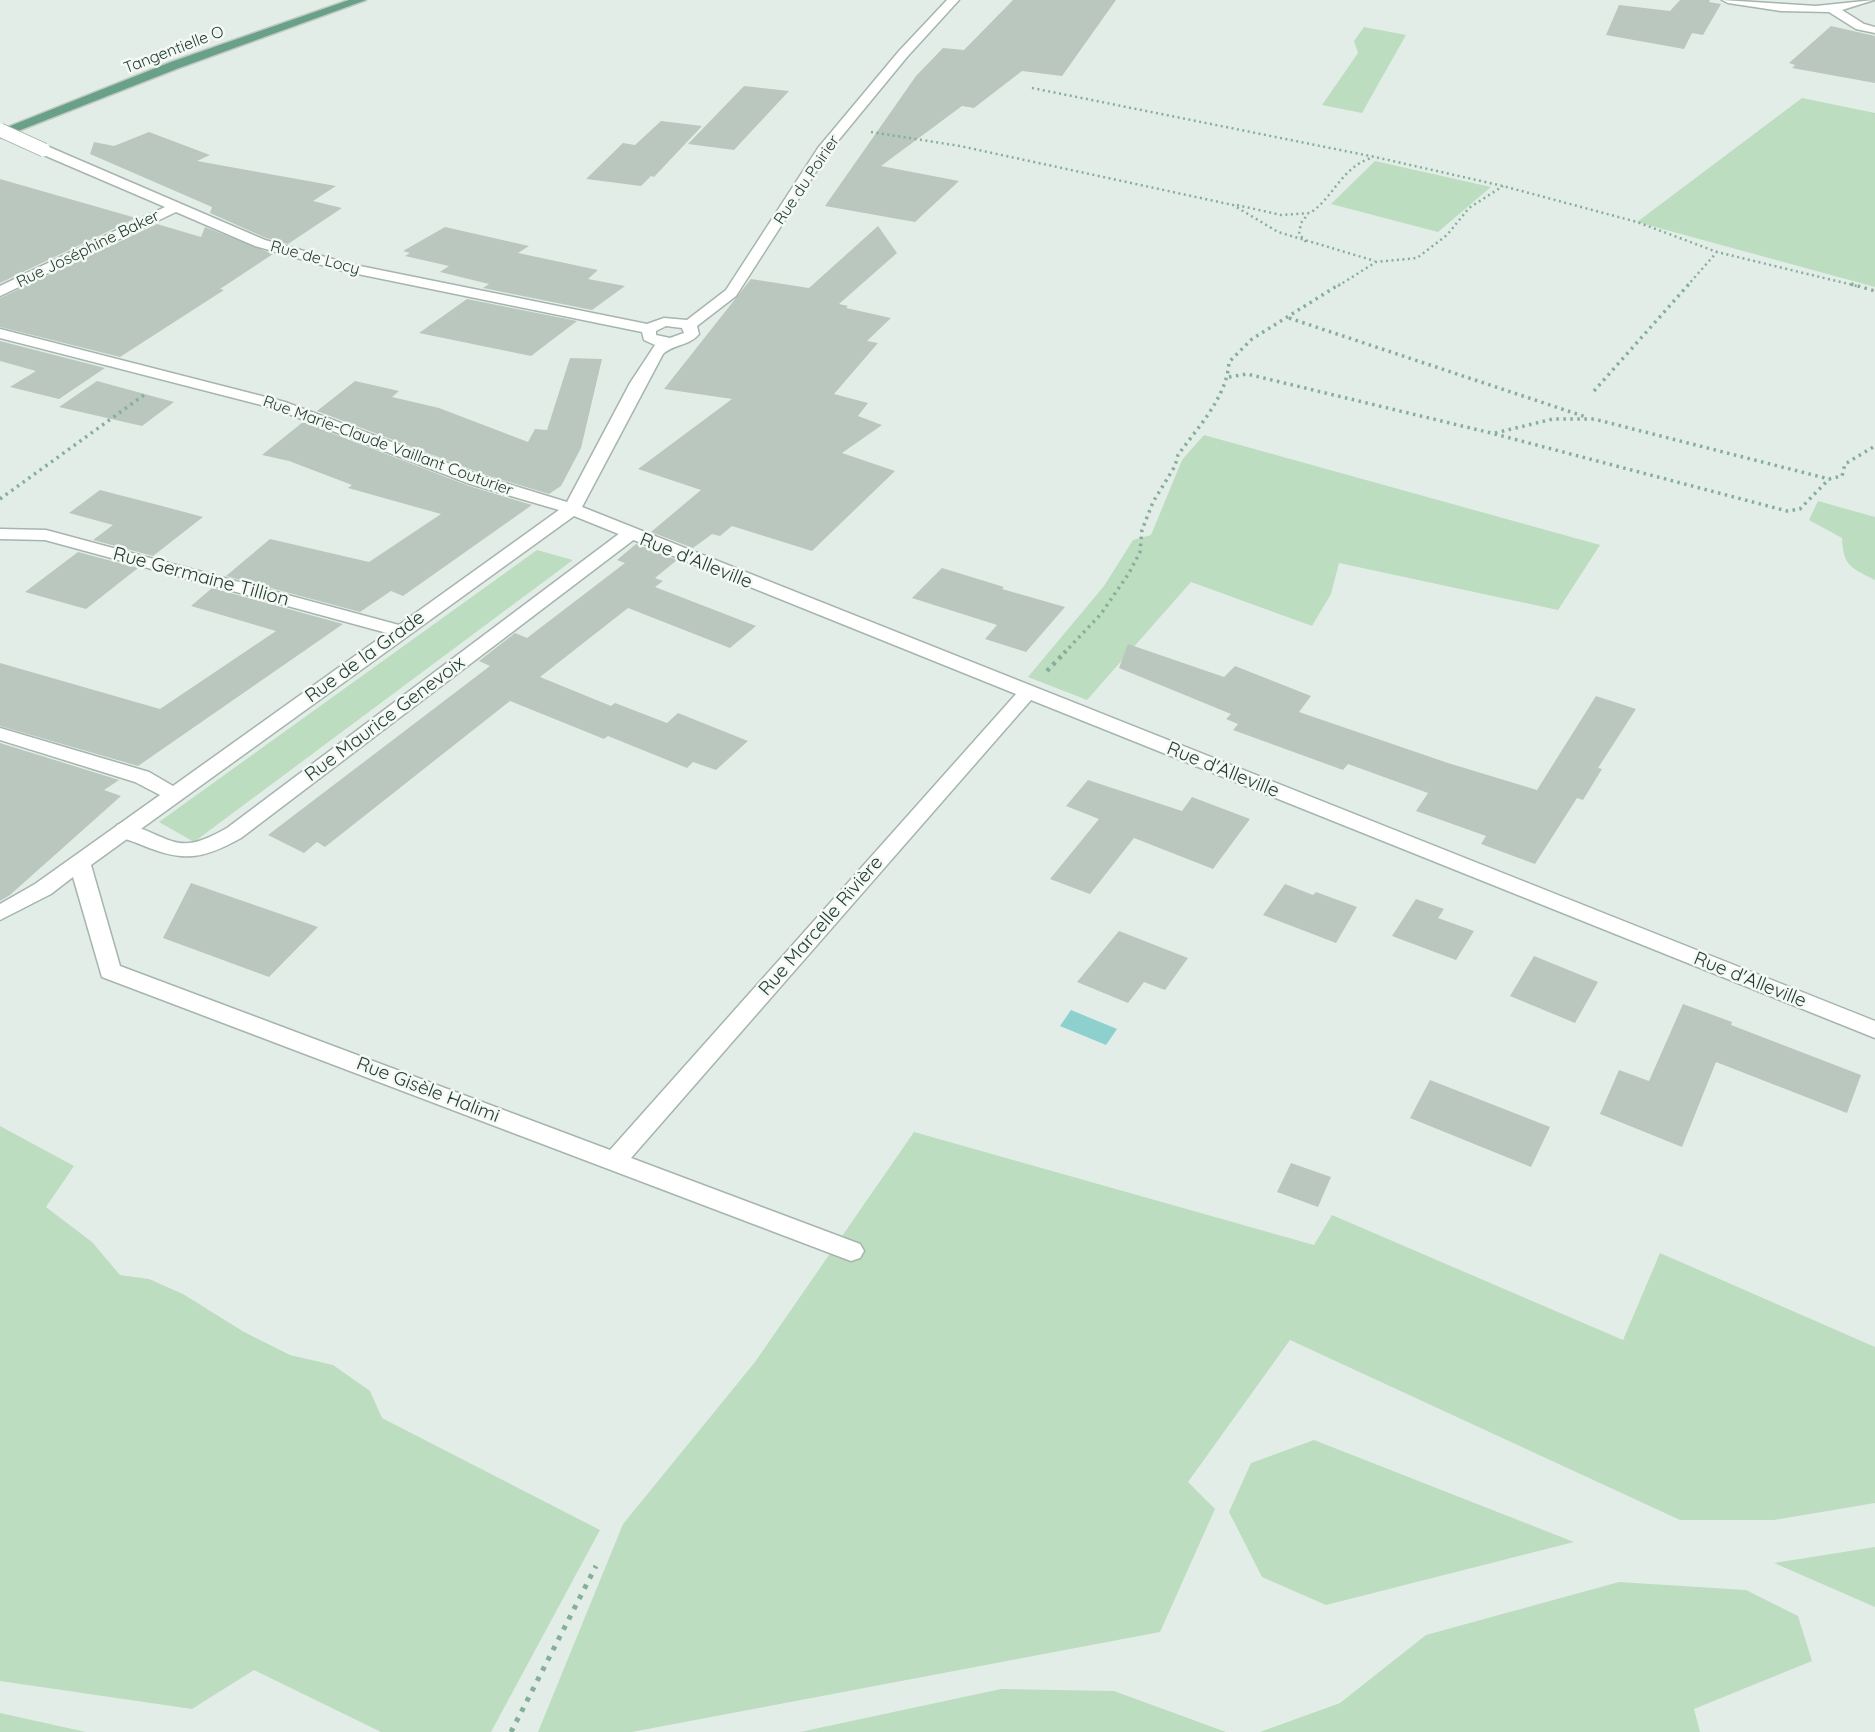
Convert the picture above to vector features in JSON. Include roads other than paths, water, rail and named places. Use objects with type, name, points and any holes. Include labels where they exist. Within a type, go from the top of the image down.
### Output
[{"type":"main road","name":"Tangentielle O","points":[[103,79],[324,0]]},
{"type":"main road","name":"Tangentielle O","points":[[1,125],[360,0]]},
{"type":"street","name":"Rue du Poirier","points":[[666,343],[689,337],[692,331],[689,325],[731,293],[823,151],[903,54],[953,0]]},
{"type":"street","points":[[1728,0],[1771,7],[1831,8],[1868,0]]},
{"type":"street","points":[[1831,8],[1860,27],[1875,30]]},
{"type":"street","name":"Rue de Locy","points":[[1,125],[44,150],[260,243],[348,268],[649,329]]},
{"type":"street","name":"Rue Joséphine Baker","points":[[0,292],[176,207]]},
{"type":"street","points":[[666,343],[649,337],[649,329],[671,321],[689,325]]},
{"type":"street","name":"Rue Marie-Claude Vaillant Couturier","points":[[0,333],[279,405],[476,480],[572,509]]},
{"type":"street","name":"Rue de la Grade","points":[[0,913],[43,889],[80,863],[572,509],[638,383],[657,351],[666,343]]},
{"type":"street","name":"Rue d'Alleville","points":[[572,509],[1875,1030]]},
{"type":"street","name":"Rue Germaine Tillion","points":[[0,534],[46,535],[401,631]]},
{"type":"street","name":"Rue Maurice Genevoix","points":[[124,830],[171,848],[188,851],[205,849],[234,833],[630,534]]},
{"type":"street","name":"Rue Marcelle Rivière","points":[[615,1160],[1027,693]]},
{"type":"street","points":[[0,734],[142,777],[175,794]]},
{"type":"street","name":"Rue Gisèle Halimi","points":[[80,863],[110,971],[851,1251]]},
{"type":"water","points":[[1071,1010],[1117,1029],[1106,1045],[1060,1026]]}]
